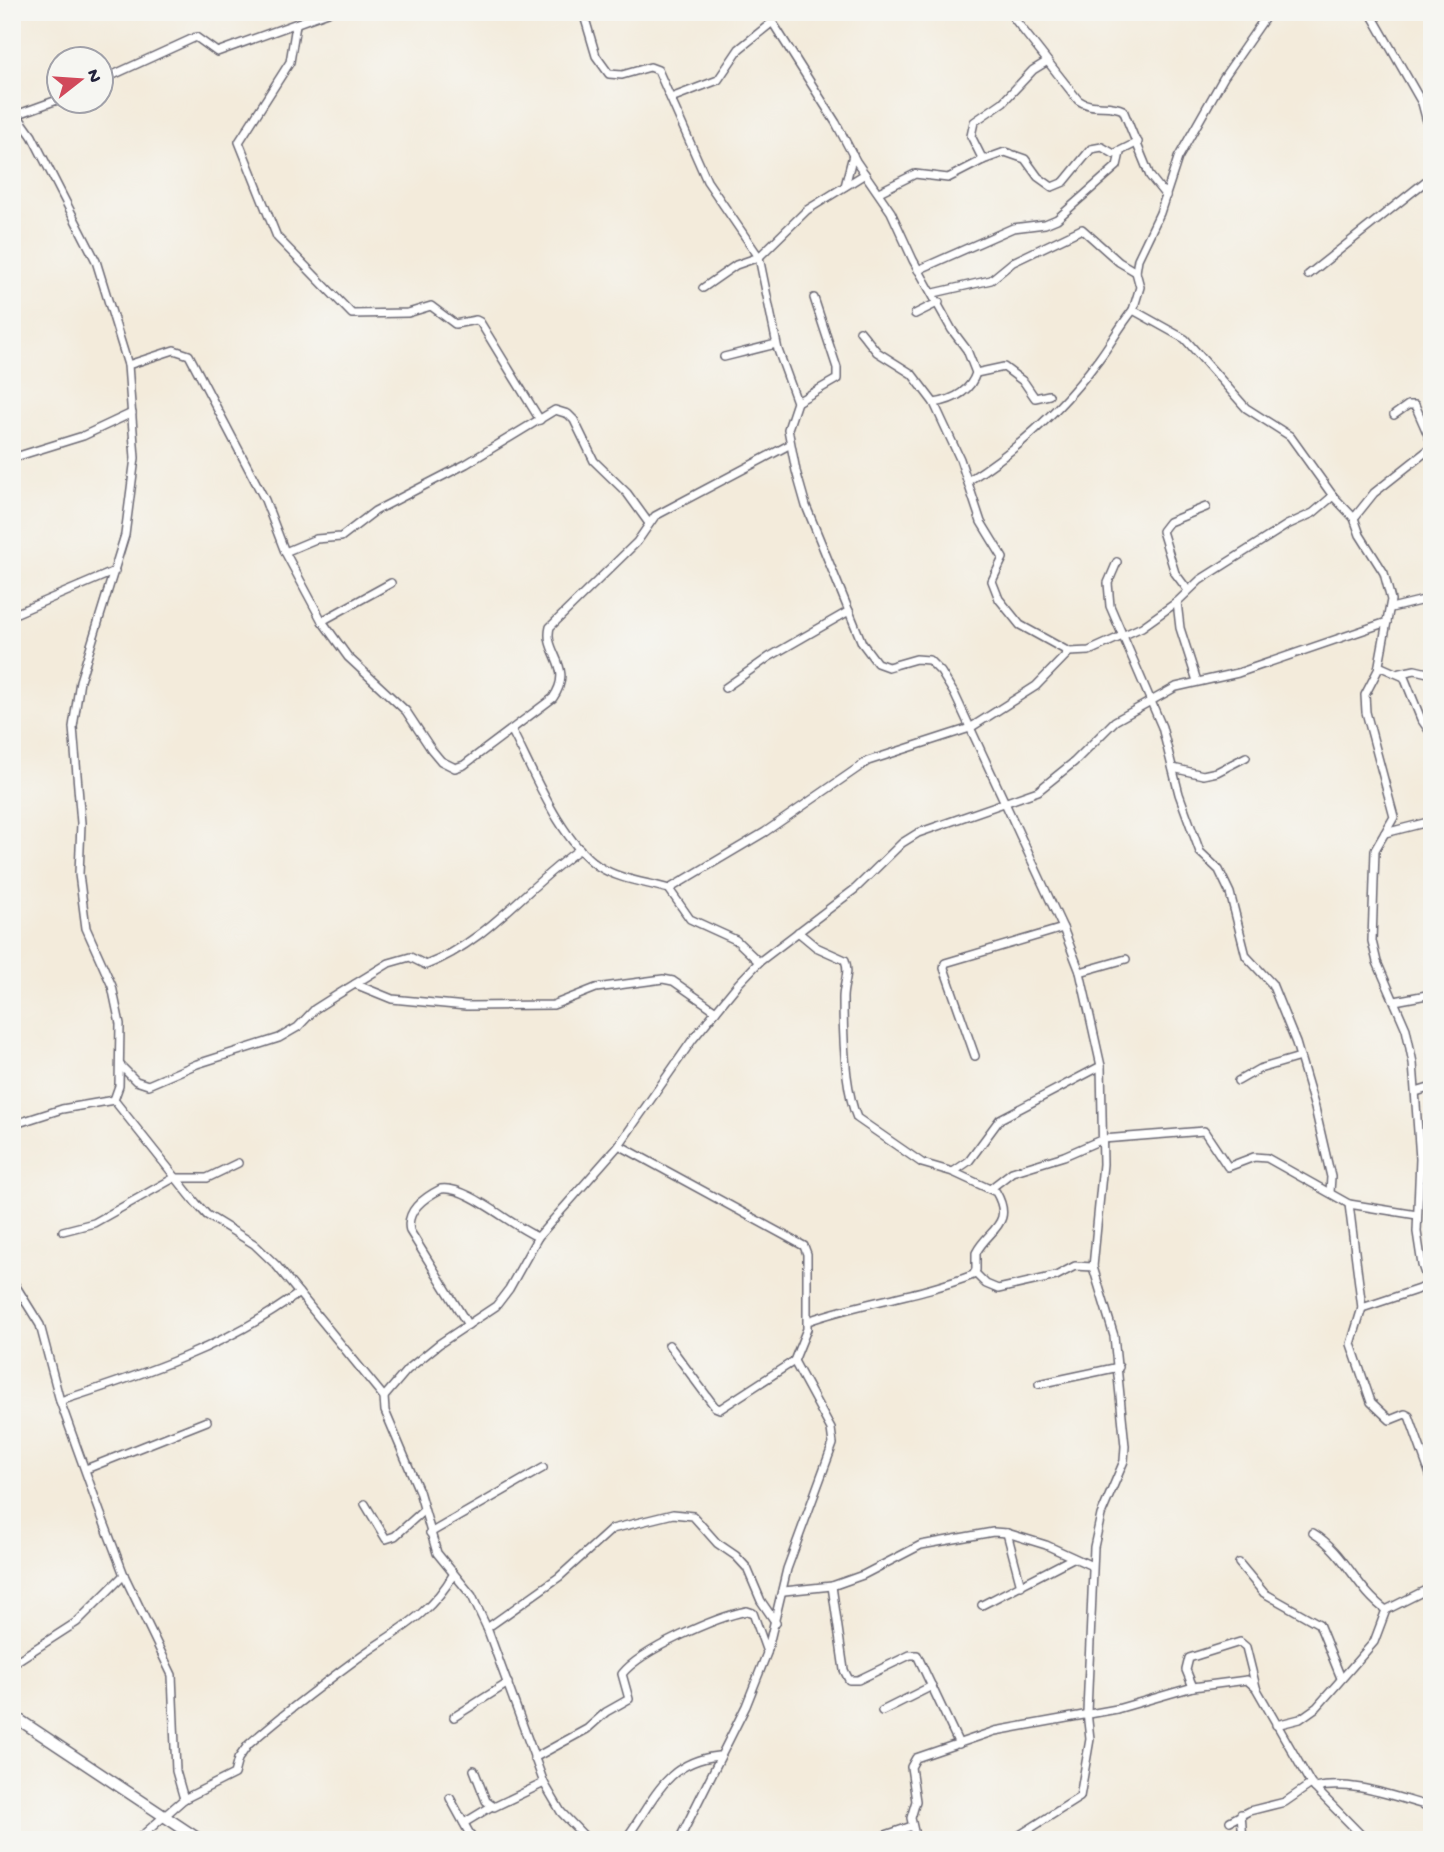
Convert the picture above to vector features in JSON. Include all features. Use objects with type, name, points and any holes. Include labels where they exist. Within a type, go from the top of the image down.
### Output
[{"type":"main road","points":[[12,1715],[200,1840]]},
{"type":"street","points":[[116,74],[196,37],[217,52],[328,12]]},
{"type":"street","points":[[583,12],[596,56],[604,70],[613,75],[654,68],[671,98],[707,181],[759,257],[776,344],[797,402],[788,429],[789,444],[806,506],[862,643],[877,663],[888,667],[897,667],[921,659],[935,665],[955,695],[1063,928],[1080,972],[1101,1066],[1103,1139],[1100,1211],[1093,1267],[1114,1336],[1119,1367],[1124,1461],[1101,1516],[1092,1566],[1087,1712],[1090,1739],[1080,1797],[1012,1840]]},
{"type":"street","points":[[766,12],[770,24],[864,174],[879,192],[918,270],[939,302],[945,319],[967,350],[976,373]]},
{"type":"street","points":[[1010,12],[1046,62],[1085,105],[1113,106],[1123,110],[1154,183],[1166,196]]},
{"type":"street","points":[[968,481],[1013,452],[1045,423],[1098,360],[1133,310],[1140,287],[1136,272],[1138,259],[1166,196],[1178,158],[1224,77],[1269,12]]},
{"type":"street","points":[[1370,12],[1430,118],[1432,140]]},
{"type":"street","points":[[671,98],[718,80],[727,72],[739,49],[770,24]]},
{"type":"street","points":[[296,25],[290,62],[239,142],[264,198],[272,230],[352,314],[408,313],[431,306],[455,324],[477,320],[480,322],[540,420]]},
{"type":"street","points":[[983,160],[971,136],[974,122],[1003,102],[1033,70],[1046,62]]},
{"type":"street","points":[[46,104],[14,115],[32,136],[96,261],[128,365],[132,412],[135,458],[125,535],[74,706],[73,750],[81,823],[79,874],[82,907],[86,928],[112,986],[120,1024],[120,1065],[114,1100],[147,1139],[174,1178],[207,1214],[254,1244],[299,1293],[384,1397],[394,1436],[424,1510],[437,1553],[472,1596],[487,1628],[544,1783],[561,1812],[588,1840]]},
{"type":"street","points":[[879,192],[915,174],[948,178],[996,153],[1016,154],[1052,187],[1063,182],[1091,149],[1102,147],[1110,153],[1120,153],[1138,142]]},
{"type":"street","points":[[918,270],[1013,228],[1045,224],[1057,219],[1117,166],[1120,153]]},
{"type":"street","points":[[845,186],[853,154]]},
{"type":"street","points":[[1308,275],[1431,180],[1432,165]]},
{"type":"street","points":[[703,288],[736,265],[759,257],[807,210],[864,174]]},
{"type":"street","points":[[934,293],[991,280],[1013,262],[1082,229],[1119,262],[1136,272]]},
{"type":"street","points":[[797,402],[837,379],[837,368],[814,298]]},
{"type":"street","points":[[915,314],[939,302]]},
{"type":"street","points":[[1133,310],[1185,339],[1217,379],[1246,408],[1290,436],[1333,496],[1354,518],[1360,535],[1384,573],[1391,608],[1381,638],[1379,666],[1367,688],[1365,703],[1393,807],[1392,824],[1375,850],[1373,941],[1377,962],[1409,1041],[1416,1092],[1420,1159],[1417,1215],[1419,1249],[1432,1294]]},
{"type":"street","points":[[860,331],[877,352],[912,374],[934,403],[968,481],[981,522],[1003,558],[992,581],[999,599],[1020,625],[1069,652],[1089,651],[1142,627],[1177,602],[1187,589],[1269,536],[1313,513],[1333,496]]},
{"type":"street","points":[[724,357],[776,344]]},
{"type":"street","points":[[128,365],[174,350],[189,355],[265,500],[285,552],[322,621],[348,657],[393,697],[431,749],[450,766],[458,768],[512,731],[553,698],[561,684],[562,674],[549,633],[556,619],[636,542],[648,522],[676,503],[789,444]]},
{"type":"street","points":[[934,403],[948,401],[966,390],[976,373],[1004,367],[1024,382],[1035,398],[1049,395]]},
{"type":"street","points":[[1354,518],[1374,492],[1432,445],[1415,405],[1408,405],[1394,415]]},
{"type":"street","points":[[285,552],[316,539],[341,537],[374,512],[466,464],[555,410],[568,414],[594,461],[627,493],[648,522]]},
{"type":"street","points":[[12,458],[83,436],[132,412]]},
{"type":"street","points":[[1187,589],[1175,573],[1162,531],[1169,522],[1206,507]]},
{"type":"street","points":[[1117,562],[1111,574],[1107,594],[1122,636],[1151,701],[1200,852],[1219,870],[1246,956],[1272,984],[1300,1057],[1331,1177],[1331,1192]]},
{"type":"street","points":[[12,614],[115,571]]},
{"type":"street","points":[[322,621],[391,583]]},
{"type":"street","points":[[1391,608],[1432,598]]},
{"type":"street","points":[[1177,602],[1180,628],[1197,681]]},
{"type":"street","points":[[725,688],[769,657],[849,611]]},
{"type":"street","points":[[384,1397],[407,1370],[496,1306],[509,1290],[538,1237],[619,1145],[716,1011],[759,962],[855,889],[902,843],[918,832],[1038,791],[1074,762],[1115,721],[1176,687],[1249,669],[1387,622]]},
{"type":"street","points":[[669,889],[765,832],[868,761],[970,728],[1036,686],[1069,652]]},
{"type":"street","points":[[1379,666],[1400,673],[1415,670],[1432,674]]},
{"type":"street","points":[[1400,673],[1432,735]]},
{"type":"street","points":[[512,731],[554,810],[580,849],[597,865],[624,878],[669,889],[690,919],[736,940],[759,962]]},
{"type":"street","points":[[1173,768],[1203,775],[1246,757]]},
{"type":"street","points":[[1385,833],[1432,821]]},
{"type":"street","points":[[120,1065],[136,1081],[148,1085],[197,1064],[279,1038],[298,1027],[315,1009],[402,958],[410,957],[426,965],[440,958],[521,902],[554,867],[580,849]]},
{"type":"street","points":[[975,1056],[944,968],[945,963],[1063,928]]},
{"type":"street","points":[[798,932],[816,947],[845,960],[844,1037],[857,1118],[922,1163],[953,1172],[996,1192],[1003,1209],[997,1230],[976,1253],[975,1273]]},
{"type":"street","points":[[1080,972],[1126,959]]},
{"type":"street","points":[[355,984],[392,999],[466,1006],[553,1005],[596,988],[663,979],[673,981],[716,1011]]},
{"type":"street","points":[[1395,1001],[1432,994]]},
{"type":"street","points":[[1238,1082],[1259,1069],[1300,1057]]},
{"type":"street","points":[[953,1172],[970,1161],[1000,1119],[1101,1066]]},
{"type":"street","points":[[1416,1092],[1432,1087]]},
{"type":"street","points":[[12,1125],[62,1109],[114,1100]]},
{"type":"street","points":[[990,1189],[1012,1172],[1064,1156],[1103,1139],[1204,1131],[1228,1167],[1254,1157],[1267,1158],[1349,1204],[1417,1215]]},
{"type":"street","points":[[619,1145],[804,1246],[807,1254],[807,1321],[794,1361],[720,1409],[668,1345]]},
{"type":"street","points":[[63,1231],[94,1223],[174,1178],[207,1178],[238,1163]]},
{"type":"street","points":[[468,1325],[410,1231],[408,1221],[417,1206],[441,1189],[457,1191],[518,1229],[538,1237]]},
{"type":"street","points":[[1349,1204],[1362,1308],[1351,1344],[1371,1402],[1390,1420],[1405,1414],[1409,1416],[1432,1480]]},
{"type":"street","points":[[975,1273],[986,1283],[1003,1288],[1056,1276],[1071,1267],[1093,1267]]},
{"type":"street","points":[[807,1321],[836,1311],[881,1304],[975,1273]]},
{"type":"street","points":[[12,1280],[40,1325],[60,1401],[124,1575],[172,1675],[176,1772],[184,1798]]},
{"type":"street","points":[[1362,1308],[1430,1285]]},
{"type":"street","points":[[60,1401],[179,1361],[255,1324],[299,1293]]},
{"type":"street","points":[[679,1840],[718,1756],[746,1706],[767,1653],[788,1569],[833,1444],[831,1429],[794,1361]]},
{"type":"street","points":[[1039,1384],[1119,1367]]},
{"type":"street","points":[[86,1469],[207,1421]]},
{"type":"street","points":[[430,1534],[543,1468]]},
{"type":"street","points":[[365,1504],[386,1539],[395,1536],[424,1510]]},
{"type":"street","points":[[487,1628],[551,1584],[612,1529],[673,1514],[693,1516],[717,1543],[736,1556],[747,1568],[761,1601],[776,1623]]},
{"type":"street","points":[[784,1591],[832,1586],[863,1575],[921,1545],[993,1532],[1007,1533],[1046,1545],[1092,1566]]},
{"type":"street","points":[[1007,1533],[1021,1586]]},
{"type":"street","points":[[1314,1533],[1329,1543],[1368,1594],[1386,1610]]},
{"type":"street","points":[[982,1605],[1073,1558]]},
{"type":"street","points":[[1239,1563],[1264,1593],[1319,1625],[1326,1636],[1341,1678]]},
{"type":"street","points":[[12,1664],[77,1622],[124,1575]]},
{"type":"street","points":[[137,1840],[166,1817],[184,1798],[234,1774],[238,1759],[248,1745],[355,1660],[419,1618],[443,1594],[453,1575]]},
{"type":"street","points":[[832,1586],[844,1670],[849,1680],[858,1680],[914,1654],[932,1685],[959,1744]]},
{"type":"street","points":[[1276,1726],[1309,1714],[1374,1642],[1386,1610],[1432,1587]]},
{"type":"street","points":[[534,1758],[587,1729],[606,1712],[629,1699],[622,1674],[639,1658],[662,1645],[747,1611],[753,1613],[759,1624],[767,1653]]},
{"type":"street","points":[[1193,1686],[1186,1670],[1189,1658],[1240,1642],[1246,1647],[1256,1688],[1313,1786],[1366,1840]]},
{"type":"street","points":[[916,1840],[911,1814],[916,1801],[911,1767],[914,1760],[995,1731],[1087,1712],[1117,1709],[1193,1686],[1247,1680],[1256,1688]]},
{"type":"street","points":[[454,1717],[508,1683]]},
{"type":"street","points":[[883,1712],[932,1685]]},
{"type":"street","points":[[625,1840],[668,1776],[691,1762],[718,1756]]},
{"type":"street","points":[[474,1770],[484,1797],[492,1806],[498,1807],[544,1783]]},
{"type":"street","points":[[1230,1821],[1241,1814],[1285,1802],[1313,1786],[1338,1786],[1370,1791],[1432,1807]]},
{"type":"street","points":[[450,1798],[474,1840]]},
{"type":"street","points":[[464,1823],[492,1806]]},
{"type":"street","points":[[1241,1814],[1243,1840]]},
{"type":"street","points":[[871,1840],[912,1826]]}]
